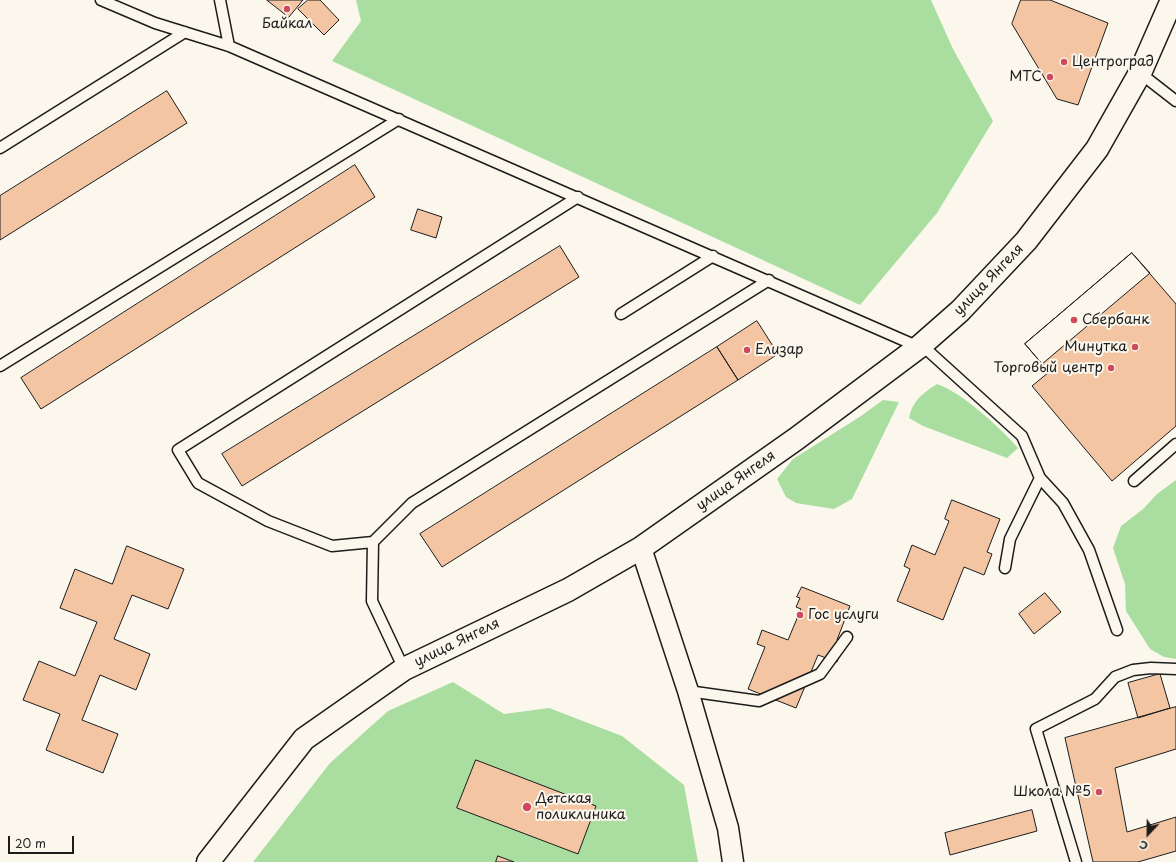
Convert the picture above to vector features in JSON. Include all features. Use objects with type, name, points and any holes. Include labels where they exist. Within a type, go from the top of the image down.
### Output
[{"type":"street","name":"улица Янгеля","points":[[208,862],[304,739],[404,669],[568,590],[641,548],[796,439],[919,348],[960,311],[1026,242],[1097,149],[1140,73],[1172,0]]},
{"type":"street","points":[[641,548],[688,691],[728,828],[733,862]]},
{"type":"lane","points":[[101,0],[155,23],[229,46],[769,280],[919,348],[925,348],[1022,436],[1040,478],[1063,503],[1089,550],[1117,630]]},
{"type":"lane","points":[[220,0],[229,46]]},
{"type":"lane","points":[[0,148],[186,32]]},
{"type":"lane","points":[[1140,73],[1176,101]]},
{"type":"lane","points":[[0,366],[399,119]]},
{"type":"lane","points":[[578,197],[178,450],[198,483],[268,521],[332,546],[373,542],[412,503],[769,280]]},
{"type":"lane","points":[[621,314],[713,256]]},
{"type":"lane","points":[[1134,481],[1176,444]]},
{"type":"lane","points":[[1005,568],[1010,539],[1040,478]]},
{"type":"lane","points":[[373,542],[372,601],[404,669]]},
{"type":"lane","points":[[688,691],[759,701],[820,674],[847,637]]},
{"type":"lane","points":[[1076,862],[1036,729],[1095,699],[1114,677],[1133,670],[1151,668],[1176,669]]},
{"type":"green space","points":[[356,0],[931,0],[953,49],[993,121],[937,213],[860,305],[332,61],[361,21]]},
{"type":"green space","points":[[937,384],[969,402],[1002,431],[1018,448],[1007,458],[923,426],[909,418],[913,406],[919,398]]},
{"type":"green space","points":[[883,400],[899,402],[852,499],[834,509],[796,503],[786,497],[777,479],[793,459],[861,416]]},
{"type":"green space","points":[[1176,480],[1176,659],[1164,657],[1150,649],[1126,611],[1125,584],[1113,548],[1121,526],[1143,509],[1157,494]]},
{"type":"green space","points":[[453,682],[504,714],[549,708],[622,736],[684,785],[698,862],[253,862],[330,763],[388,711]]},
{"type":"building","name":"Байкал","points":[[267,0],[303,0],[289,17]]},
{"type":"building","points":[[308,0],[320,0],[339,20],[324,35],[298,9]]},
{"type":"building","name":"Центроград","points":[[1021,0],[1050,0],[1108,23],[1078,105],[1057,99],[1012,24]]},
{"type":"building","points":[[167,91],[187,123],[0,240],[0,196]]},
{"type":"building","points":[[355,165],[375,197],[41,409],[21,378]]},
{"type":"building","points":[[418,209],[442,217],[436,238],[411,230]]},
{"type":"building","points":[[560,246],[579,277],[242,486],[222,454]]},
{"type":"building","name":"Торговый центр","points":[[1132,253],[1176,304],[1176,426],[1112,481],[1032,386],[1049,372],[1025,344]]},
{"type":"building","name":"Сбербанк","points":[[1132,253],[1150,273],[1042,364],[1025,344]]},
{"type":"building","name":"Елизар","points":[[757,321],[778,354],[738,380],[717,347]]},
{"type":"building","points":[[717,347],[738,380],[442,567],[420,534]]},
{"type":"building","points":[[952,500],[1000,519],[987,552],[992,554],[984,575],[964,567],[943,620],[897,601],[910,569],[904,566],[912,545],[935,555],[949,521],[945,519]]},
{"type":"building","points":[[127,546],[184,569],[168,609],[132,595],[114,639],[150,654],[136,690],[100,675],[82,720],[118,734],[103,773],[46,750],[60,714],[23,700],[39,661],[75,676],[97,622],[60,608],[75,569],[112,584]]},
{"type":"building","points":[[802,587],[850,606],[837,640],[844,643],[837,662],[818,655],[796,708],[748,689],[765,647],[757,644],[762,630],[788,640],[801,609],[796,607],[800,598],[797,597]]},
{"type":"building","points":[[1045,593],[1061,612],[1034,634],[1019,614]]},
{"type":"building","points":[[1160,674],[1170,708],[1138,718],[1128,683]]},
{"type":"building","name":"Школа №5","points":[[1176,707],[1176,749],[1115,768],[1127,832],[1176,817],[1176,851],[1138,862],[1093,862],[1065,738]]},
{"type":"building","name":"Детская поликлиника","points":[[476,760],[596,806],[578,854],[457,808]]},
{"type":"building","points":[[1032,810],[1037,831],[950,855],[945,833]]},
{"type":"building","points":[[498,856],[514,862],[496,862]]},
{"type":"place","name":"Байкал","points":[[287,9]]},
{"type":"place","name":"Центроград","points":[[1064,62]]},
{"type":"place","name":"МТС","points":[[1050,77]]},
{"type":"place","name":"Сбербанк","points":[[1074,320]]},
{"type":"place","name":"Минутка","points":[[1135,347]]},
{"type":"place","name":"Елизар","points":[[747,350]]},
{"type":"place","name":"Торговый центр","points":[[1111,368]]},
{"type":"place","name":"Гос услуги","points":[[800,615]]},
{"type":"place","name":"Школа №5","points":[[1099,792]]},
{"type":"place","name":"Детская поликлиника","points":[[527,807]]}]
